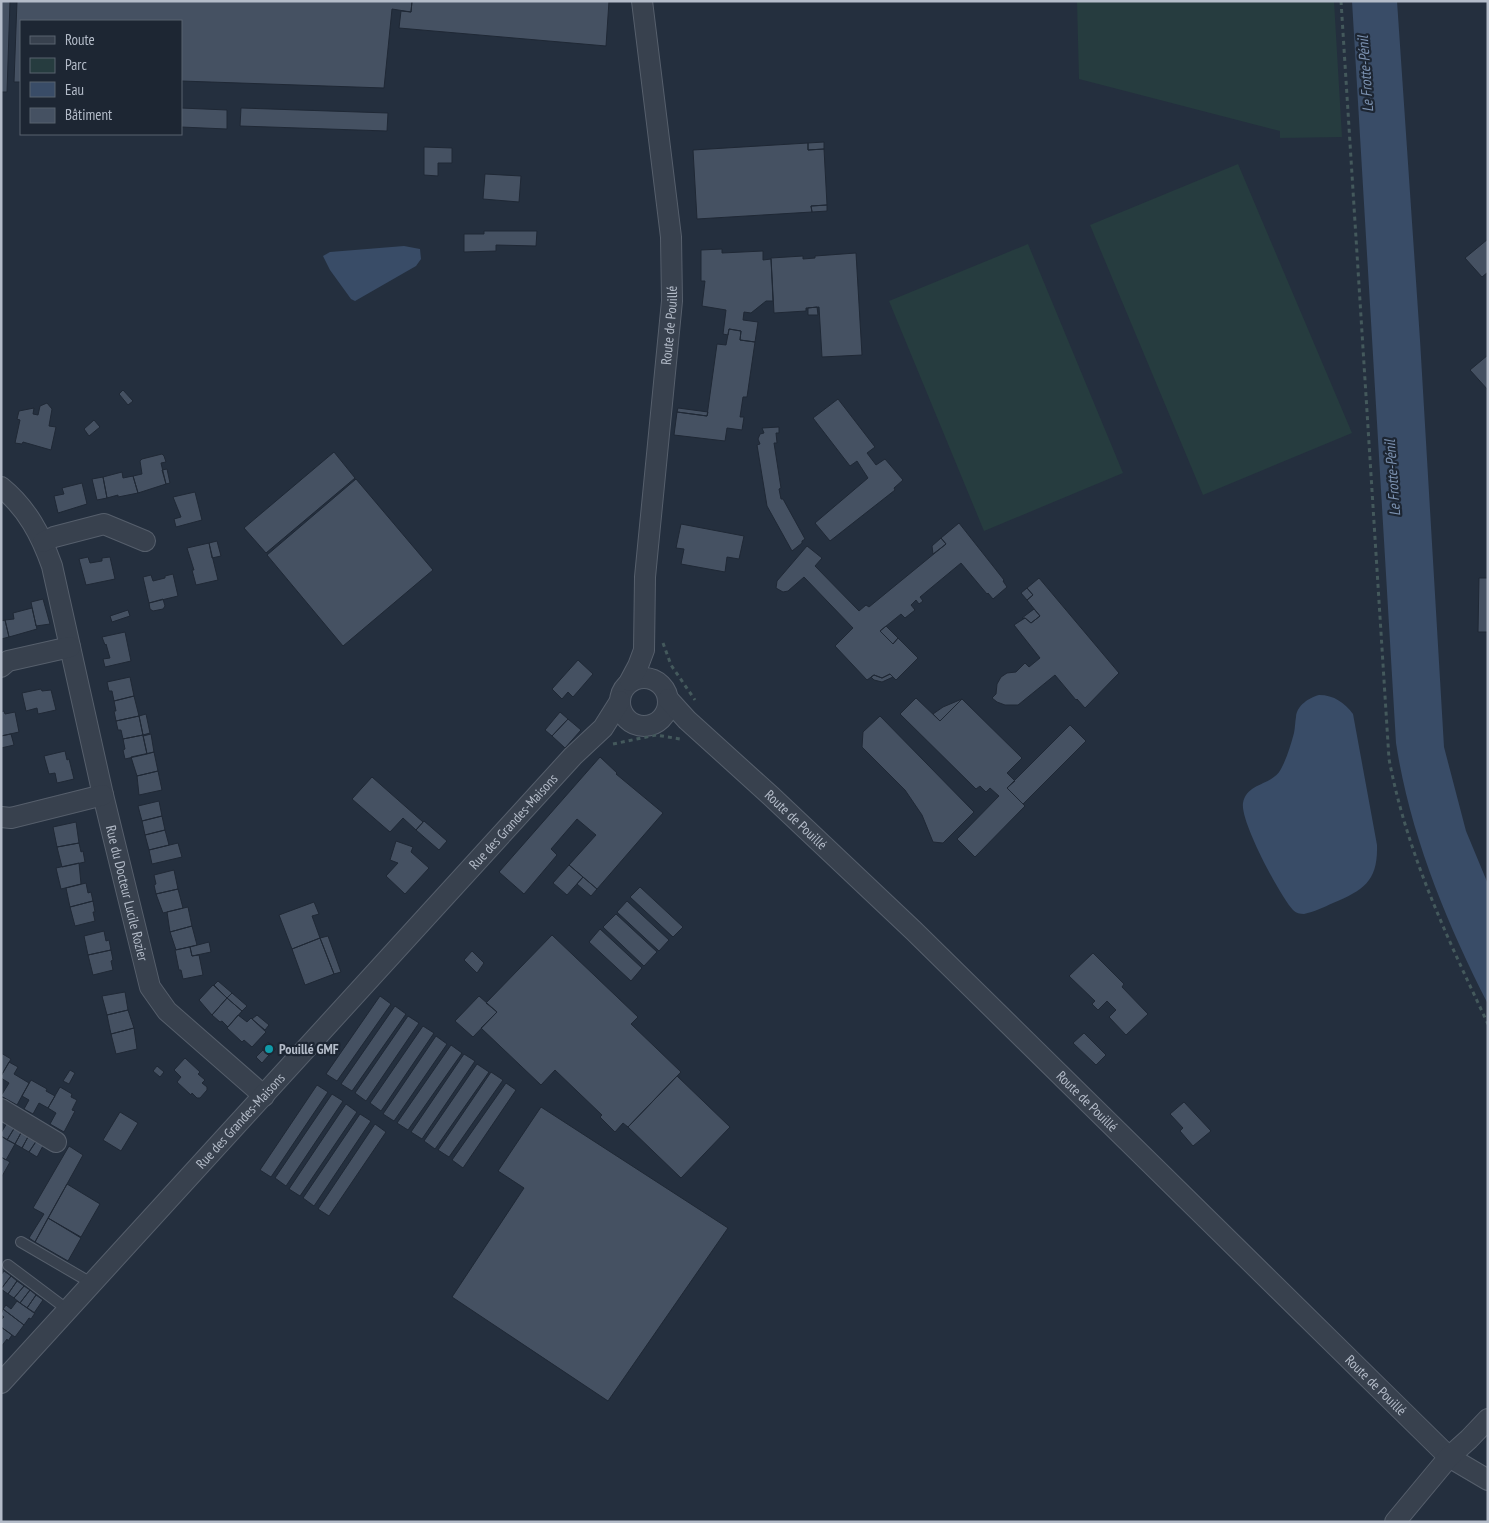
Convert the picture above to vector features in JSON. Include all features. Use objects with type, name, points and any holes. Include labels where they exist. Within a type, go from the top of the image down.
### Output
[{"type":"street","name":"Route de Pouillé","points":[[630,681],[644,650],[645,577],[672,292],[671,237],[642,1]]},
{"type":"street","name":"Rue du Docteur Lucile Rozier","points":[[1,488],[12,496],[32,521],[43,542],[52,566],[103,795],[150,987],[167,1011],[264,1096]]},
{"type":"street","points":[[43,542],[54,537],[104,524],[145,540]]},
{"type":"street","points":[[1,667],[8,661],[70,646]]},
{"type":"street","name":"Route de Pouillé","points":[[644,650],[657,681]]},
{"type":"street","points":[[660,720],[665,713],[668,699],[662,686],[657,681],[644,677],[630,681],[621,693],[620,701],[624,716],[630,722],[646,726],[660,720],[686,720]]},
{"type":"street","name":"Route de Pouillé","points":[[668,699],[686,720],[771,796],[914,931],[1449,1457],[1488,1480]]},
{"type":"street","name":"Rue des Grandes-Maisons","points":[[1,1383],[574,756],[603,728],[620,701]]},
{"type":"street","points":[[603,728],[630,722]]},
{"type":"street","points":[[1,817],[11,818],[103,795]]},
{"type":"street","points":[[1,1109],[56,1142]]},
{"type":"street","points":[[1395,1522],[1449,1457],[1469,1440],[1488,1419]]},
{"type":"lane","points":[[21,1242],[93,1284]]},
{"type":"lane","points":[[8,1264],[68,1310]]},
{"type":"path","points":[[1341,1],[1389,759],[1395,793],[1412,849],[1436,911],[1488,1024]]},
{"type":"green space","points":[[1077,1],[1334,1],[1342,137],[1280,138],[1280,131],[1079,79]]},
{"type":"green space","points":[[1238,164],[1352,433],[1203,495],[1090,225]]},
{"type":"green space","points":[[1028,244],[1123,473],[984,531],[889,301]]},
{"type":"water","name":"Le Frotte-Pénil","points":[[1352,1],[1397,1],[1420,340],[1444,747],[1466,831],[1488,884],[1488,1004],[1458,941],[1431,877],[1410,811],[1396,743]]},
{"type":"water","points":[[404,246],[420,249],[421,259],[416,266],[355,301],[351,299],[330,270],[323,256],[330,252]]},
{"type":"water","points":[[1319,695],[1330,696],[1339,700],[1353,714],[1377,845],[1377,857],[1372,876],[1361,888],[1353,894],[1323,908],[1303,914],[1293,910],[1271,875],[1254,841],[1244,812],[1243,803],[1249,791],[1272,779],[1281,769],[1292,742],[1299,709],[1308,700]]},
{"type":"building","points":[[1,1],[10,1],[7,92],[1,92]]},
{"type":"building","points":[[17,1],[412,1],[411,12],[392,9],[384,88],[182,81],[182,20],[20,20],[20,82],[14,82]]},
{"type":"building","points":[[412,1],[609,1],[606,46],[399,28],[401,11],[411,12]]},
{"type":"building","points":[[182,108],[227,110],[227,129],[182,127]]},
{"type":"building","points":[[241,108],[388,113],[387,131],[240,126]]},
{"type":"building","points":[[824,142],[824,149],[808,150],[808,143]]},
{"type":"building","points":[[808,143],[808,150],[824,149],[827,205],[811,206],[812,212],[697,219],[693,150]]},
{"type":"building","points":[[424,147],[452,148],[452,163],[438,163],[438,176],[424,175]]},
{"type":"building","points":[[485,174],[521,176],[519,202],[483,199]]},
{"type":"building","points":[[827,205],[827,211],[812,212],[811,206]]},
{"type":"building","points":[[484,231],[537,231],[536,246],[496,245],[496,251],[464,252],[464,234],[484,234]]},
{"type":"building","points":[[1488,239],[1488,272],[1482,277],[1465,258]]},
{"type":"building","points":[[722,249],[722,253],[763,251],[763,260],[771,259],[773,301],[766,301],[751,313],[744,312],[743,320],[758,322],[755,342],[740,340],[741,331],[729,329],[728,335],[723,334],[726,310],[702,306],[705,281],[701,281],[701,250]]},
{"type":"building","points":[[856,253],[862,355],[822,357],[819,307],[806,308],[806,311],[774,313],[771,258],[803,256],[803,259],[815,258],[815,256]]},
{"type":"building","points":[[817,307],[818,315],[808,315],[808,308]]},
{"type":"building","points":[[729,329],[741,331],[740,340],[755,342],[747,397],[743,397],[740,417],[744,417],[742,430],[727,428],[725,441],[674,435],[677,412],[707,416],[717,344],[726,345]]},
{"type":"building","points":[[1488,355],[1488,390],[1470,370]]},
{"type":"building","points":[[123,390],[133,401],[128,405],[119,394]]},
{"type":"building","points":[[838,399],[875,447],[867,453],[876,465],[885,459],[903,480],[894,488],[895,490],[830,541],[815,523],[868,478],[857,461],[850,466],[813,418]]},
{"type":"building","points":[[47,403],[52,409],[49,426],[56,427],[51,450],[23,442],[22,444],[15,443],[20,420],[17,419],[19,411],[34,408],[33,414],[38,415],[40,406]]},
{"type":"building","points":[[678,408],[708,412],[707,416],[677,412]]},
{"type":"building","points":[[94,420],[100,427],[89,436],[84,429]]},
{"type":"building","points":[[779,427],[779,433],[776,433],[777,443],[774,443],[781,499],[783,499],[805,539],[792,551],[767,506],[757,445],[760,444],[758,439],[760,434],[764,433],[762,428]]},
{"type":"building","points":[[334,452],[355,478],[266,553],[244,528]]},
{"type":"building","points":[[162,454],[166,462],[161,463],[166,484],[138,493],[133,476],[142,474],[140,461]]},
{"type":"building","points":[[167,469],[170,483],[166,484],[162,470]]},
{"type":"building","points":[[122,472],[123,478],[133,476],[138,493],[107,498],[103,477]]},
{"type":"building","points":[[103,477],[107,498],[97,500],[92,479]]},
{"type":"building","points":[[356,479],[433,570],[343,646],[267,555]]},
{"type":"building","points":[[82,483],[87,504],[58,513],[54,496],[64,494],[62,488]]},
{"type":"building","points":[[195,492],[202,520],[176,527],[174,519],[181,517],[173,497]]},
{"type":"building","points":[[959,523],[1004,580],[1007,587],[993,599],[961,563],[920,597],[923,601],[919,604],[916,600],[911,605],[915,610],[905,618],[901,614],[880,631],[893,644],[898,638],[918,658],[896,680],[890,674],[882,678],[874,675],[867,680],[835,646],[853,628],[804,577],[788,591],[783,592],[776,588],[777,581],[807,546],[822,558],[815,566],[859,611],[866,605],[869,607],[946,544],[941,538]]},
{"type":"building","points":[[681,524],[744,536],[739,559],[727,557],[725,572],[681,564],[684,549],[676,548]]},
{"type":"building","points":[[941,538],[946,544],[933,554],[932,546]]},
{"type":"building","points":[[217,541],[221,556],[212,558],[209,543]]},
{"type":"building","points":[[209,543],[218,580],[196,585],[192,570],[194,570],[187,548]]},
{"type":"building","points":[[88,557],[90,563],[102,561],[102,558],[110,557],[115,579],[86,585],[79,559]]},
{"type":"building","points":[[173,574],[178,596],[149,603],[143,577],[151,575],[153,581]]},
{"type":"building","points":[[1039,578],[1119,673],[1085,708],[1055,675],[1018,705],[1005,705],[992,698],[996,694],[997,684],[1001,677],[1007,673],[1016,672],[1025,663],[1029,667],[1040,658],[1014,625],[1025,618],[1031,623],[1040,616],[1027,600],[1033,595],[1027,588]]},
{"type":"building","points":[[1479,578],[1488,578],[1488,632],[1478,632]]},
{"type":"building","points":[[1027,588],[1033,595],[1027,600],[1021,593]]},
{"type":"building","points":[[43,599],[50,624],[36,626],[31,602]]},
{"type":"building","points":[[163,599],[165,606],[163,609],[153,611],[150,609],[149,603]]},
{"type":"building","points":[[32,608],[37,629],[9,637],[5,620],[14,619],[13,613]]},
{"type":"building","points":[[1034,609],[1040,616],[1031,623],[1022,618]]},
{"type":"building","points":[[128,610],[130,616],[112,622],[110,616]]},
{"type":"building","points":[[5,620],[9,637],[1,639],[1,621]]},
{"type":"building","points":[[886,626],[898,638],[893,644],[880,631]]},
{"type":"building","points":[[125,632],[131,661],[105,667],[103,659],[110,658],[102,637]]},
{"type":"building","points":[[578,660],[593,674],[573,697],[568,692],[562,699],[552,689]]},
{"type":"building","points":[[890,674],[893,677],[882,682],[871,677],[874,675],[882,678]]},
{"type":"building","points":[[130,677],[134,696],[114,701],[112,691],[109,691],[107,682]]},
{"type":"building","points":[[41,689],[42,691],[51,690],[56,710],[38,714],[37,708],[26,711],[22,693]]},
{"type":"building","points":[[134,696],[139,716],[116,721],[114,701]]},
{"type":"building","points":[[916,698],[940,721],[962,699],[1022,758],[1007,773],[1015,781],[1007,788],[1025,806],[975,857],[957,839],[999,796],[990,788],[986,792],[980,786],[976,789],[900,714]]},
{"type":"building","points":[[962,699],[940,721],[933,714],[943,707]]},
{"type":"building","points":[[4,711],[5,714],[15,712],[19,732],[1,736],[1,712]]},
{"type":"building","points":[[560,712],[568,719],[552,736],[545,730]]},
{"type":"building","points":[[146,714],[150,733],[143,735],[139,716]]},
{"type":"building","points":[[139,716],[143,735],[123,739],[116,721]]},
{"type":"building","points":[[880,716],[974,812],[943,843],[933,842],[922,815],[905,790],[862,747],[863,732]]},
{"type":"building","points":[[568,719],[581,730],[565,748],[552,736]]},
{"type":"building","points":[[1070,725],[1086,741],[1023,804],[1007,788]]},
{"type":"building","points":[[11,734],[14,745],[1,748],[1,736]]},
{"type":"building","points":[[151,734],[154,752],[147,754],[143,736]]},
{"type":"building","points":[[143,735],[147,754],[125,759],[123,739]]},
{"type":"building","points":[[65,751],[74,779],[57,783],[55,773],[49,774],[44,756]]},
{"type":"building","points":[[154,752],[158,771],[137,776],[131,757]]},
{"type":"building","points":[[600,757],[616,774],[663,813],[597,889],[569,865],[596,835],[577,819],[551,849],[557,855],[524,894],[499,872]]},
{"type":"building","points":[[158,771],[162,790],[139,795],[137,776]]},
{"type":"building","points":[[372,777],[423,822],[416,830],[403,818],[390,832],[352,799]]},
{"type":"building","points":[[159,801],[162,816],[142,821],[138,806]]},
{"type":"building","points":[[162,816],[165,830],[145,835],[142,821]]},
{"type":"building","points":[[424,821],[447,841],[439,850],[416,830]]},
{"type":"building","points":[[76,822],[79,843],[57,847],[53,827]]},
{"type":"building","points":[[165,830],[169,845],[149,850],[145,835]]},
{"type":"building","points":[[396,841],[413,847],[411,852],[429,868],[405,894],[386,876],[398,863],[390,860]]},
{"type":"building","points":[[79,843],[85,862],[62,867],[57,847]]},
{"type":"building","points":[[178,843],[182,857],[152,864],[149,850]]},
{"type":"building","points":[[79,863],[81,884],[61,889],[56,868]]},
{"type":"building","points":[[569,865],[583,877],[567,895],[553,883]]},
{"type":"building","points":[[174,870],[178,889],[156,894],[154,875]]},
{"type":"building","points":[[583,877],[597,889],[591,896],[577,884]]},
{"type":"building","points":[[86,883],[88,893],[91,892],[93,901],[70,907],[66,888]]},
{"type":"building","points":[[640,887],[683,927],[673,937],[630,897]]},
{"type":"building","points":[[178,889],[183,908],[163,913],[156,894]]},
{"type":"building","points":[[93,901],[95,921],[75,926],[70,907]]},
{"type":"building","points":[[627,901],[669,940],[659,951],[617,912]]},
{"type":"building","points":[[314,902],[319,914],[312,916],[320,938],[292,949],[279,915]]},
{"type":"building","points":[[188,907],[192,926],[170,932],[167,912]]},
{"type":"building","points":[[616,914],[657,952],[644,966],[603,927]]},
{"type":"building","points":[[192,926],[197,945],[176,950],[170,932]]},
{"type":"building","points":[[600,929],[642,968],[631,981],[589,942]]},
{"type":"building","points":[[104,931],[106,941],[109,940],[111,950],[88,955],[84,936]]},
{"type":"building","points":[[552,935],[638,1017],[631,1024],[681,1072],[628,1127],[623,1123],[615,1132],[600,1117],[602,1115],[555,1070],[541,1085],[481,1028],[497,1012],[486,1003]]},
{"type":"building","points":[[328,936],[341,972],[334,974],[320,938]]},
{"type":"building","points":[[320,938],[334,974],[305,985],[292,949]]},
{"type":"building","points":[[209,942],[211,952],[192,956],[190,947]]},
{"type":"building","points":[[190,947],[192,956],[199,955],[203,975],[183,979],[175,950]]},
{"type":"building","points":[[111,950],[113,970],[93,975],[88,955]]},
{"type":"building","points":[[472,951],[484,963],[477,973],[464,960]]},
{"type":"building","points":[[1093,953],[1124,984],[1122,987],[1148,1014],[1126,1035],[1109,1017],[1116,1010],[1107,1001],[1098,1010],[1092,1004],[1095,1001],[1069,976]]},
{"type":"building","points":[[218,981],[232,993],[227,998],[214,985]]},
{"type":"building","points":[[213,985],[227,998],[212,1015],[199,1000]]},
{"type":"building","points":[[125,992],[128,1010],[107,1015],[102,996]]},
{"type":"building","points":[[232,993],[247,1006],[242,1011],[227,998]]},
{"type":"building","points":[[380,996],[391,1004],[337,1081],[326,1074]]},
{"type":"building","points":[[479,996],[497,1012],[473,1037],[455,1021]]},
{"type":"building","points":[[227,998],[242,1011],[228,1027],[212,1015]]},
{"type":"building","points":[[395,1006],[406,1014],[352,1091],[341,1084]]},
{"type":"building","points":[[128,1010],[134,1028],[111,1034],[107,1015]]},
{"type":"building","points":[[238,1015],[247,1022],[251,1018],[266,1032],[252,1047],[244,1040],[242,1042],[227,1028]]},
{"type":"building","points":[[257,1015],[269,1025],[265,1030],[252,1019]]},
{"type":"building","points":[[408,1016],[419,1023],[366,1101],[355,1093]]},
{"type":"building","points":[[423,1026],[434,1033],[381,1111],[370,1103]]},
{"type":"building","points":[[134,1028],[137,1049],[116,1054],[111,1034]]},
{"type":"building","points":[[1084,1033],[1106,1055],[1096,1065],[1073,1043]]},
{"type":"building","points":[[436,1036],[447,1044],[394,1121],[383,1114]]},
{"type":"building","name":"Pouillé GMF","points":[[268,1042],[276,1049],[269,1056],[262,1049]]},
{"type":"building","points":[[451,1045],[462,1053],[408,1130],[397,1123]]},
{"type":"building","points":[[263,1050],[269,1055],[262,1063],[256,1057]]},
{"type":"building","points":[[1,1053],[11,1059],[1,1076]]},
{"type":"building","points":[[464,1054],[475,1061],[422,1139],[411,1132]]},
{"type":"building","points":[[185,1058],[200,1072],[198,1074],[205,1080],[202,1083],[207,1087],[207,1090],[200,1098],[197,1098],[192,1093],[191,1095],[177,1082],[181,1077],[174,1070]]},
{"type":"building","points":[[9,1062],[18,1067],[14,1074],[29,1083],[17,1105],[1,1096],[9,1083],[1,1078],[1,1076]]},
{"type":"building","points":[[477,1064],[489,1072],[435,1149],[424,1141]]},
{"type":"building","points":[[157,1066],[164,1072],[160,1077],[153,1071]]},
{"type":"building","points":[[70,1070],[75,1073],[69,1084],[63,1081]]},
{"type":"building","points":[[491,1072],[503,1080],[449,1157],[438,1150]]},
{"type":"building","points":[[677,1076],[730,1127],[681,1178],[628,1127]]},
{"type":"building","points":[[31,1080],[55,1096],[48,1108],[39,1103],[33,1114],[24,1109],[29,1100],[22,1096]]},
{"type":"building","points":[[506,1083],[516,1090],[463,1168],[452,1160]]},
{"type":"building","points":[[317,1085],[328,1092],[271,1177],[260,1170]]},
{"type":"building","points":[[60,1087],[72,1094],[71,1097],[77,1100],[72,1110],[75,1111],[64,1132],[50,1124],[56,1113],[48,1108]]},
{"type":"building","points":[[332,1094],[343,1101],[286,1186],[275,1178]]},
{"type":"building","points":[[1184,1102],[1211,1131],[1193,1146],[1180,1131],[1183,1128],[1170,1114]]},
{"type":"building","points":[[346,1104],[357,1112],[300,1196],[289,1189]]},
{"type":"building","points":[[541,1107],[728,1228],[608,1401],[452,1297],[524,1188],[498,1171]]},
{"type":"building","points":[[120,1112],[138,1123],[121,1151],[103,1140]]},
{"type":"building","points":[[360,1114],[371,1121],[314,1206],[303,1198]]},
{"type":"building","points":[[7,1123],[15,1127],[7,1140],[1,1136],[1,1133]]},
{"type":"building","points":[[375,1124],[386,1132],[329,1216],[318,1209]]},
{"type":"building","points":[[15,1127],[22,1131],[15,1144],[7,1140]]},
{"type":"building","points":[[22,1131],[29,1135],[22,1148],[15,1144]]},
{"type":"building","points":[[29,1135],[37,1140],[29,1152],[22,1148]]},
{"type":"building","points":[[1,1136],[15,1144],[6,1160],[1,1157]]},
{"type":"building","points":[[37,1140],[44,1144],[37,1157],[29,1152]]},
{"type":"building","points":[[69,1146],[83,1155],[35,1242],[29,1238],[44,1214],[33,1208]]},
{"type":"building","points":[[1,1157],[10,1162],[1,1178]]},
{"type":"building","points":[[67,1184],[100,1204],[81,1237],[48,1218]]},
{"type":"building","points":[[48,1218],[81,1238],[68,1261],[35,1242]]},
{"type":"building","points":[[4,1271],[11,1276],[1,1289],[1,1275]]},
{"type":"building","points":[[11,1276],[17,1281],[8,1294],[1,1289]]},
{"type":"building","points":[[17,1281],[24,1286],[14,1298],[8,1294]]},
{"type":"building","points":[[24,1286],[30,1290],[20,1303],[14,1298]]},
{"type":"building","points":[[30,1290],[36,1295],[27,1308],[20,1303]]},
{"type":"building","points":[[36,1295],[43,1300],[34,1313],[27,1308]]},
{"type":"building","points":[[17,1301],[35,1313],[24,1325],[3,1309],[6,1305],[11,1309]]},
{"type":"building","points":[[3,1309],[24,1325],[15,1337],[1,1327],[1,1320],[4,1317],[1,1315]]},
{"type":"building","points":[[1,1327],[12,1335],[1,1347]]},
{"type":"place","name":"Pouillé GMF","points":[[269,1049]]}]
